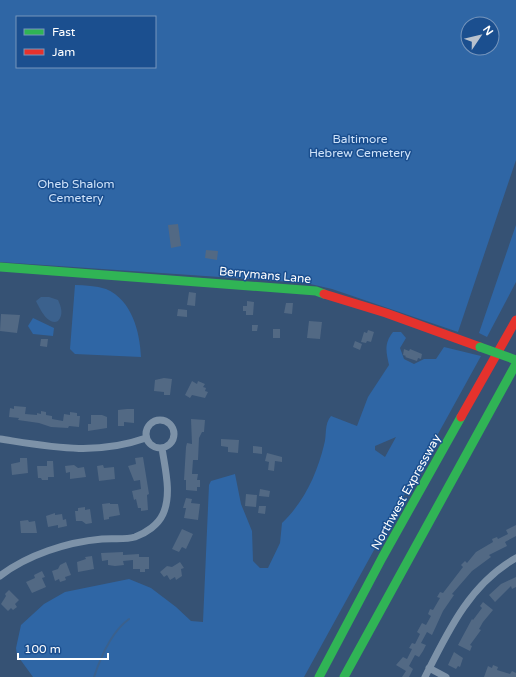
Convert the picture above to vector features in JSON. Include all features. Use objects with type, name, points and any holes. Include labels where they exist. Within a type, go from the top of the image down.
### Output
[{"type":"main road","name":"Berrymans Lane","points":[[0,266],[316,291],[386,313],[516,360]]},
{"type":"main road","name":"Northwest Expressway","points":[[319,677],[382,558],[516,320]]},
{"type":"main road","points":[[344,677],[516,364]]},
{"type":"street","points":[[158,421],[166,422],[172,427],[174,435],[170,444],[162,448],[151,445],[146,438],[146,432],[150,424],[158,421]]},
{"type":"street","points":[[0,439],[63,449],[84,450],[116,447],[146,438]]},
{"type":"street","points":[[0,576],[24,561],[54,550],[84,541],[134,537],[154,526],[163,514],[167,499],[162,448]]},
{"type":"street","points":[[425,677],[470,597],[496,570],[516,558]]},
{"type":"street","points":[[429,668],[446,677]]},
{"type":"green space","name":"Baltimore Hebrew Cemetery","points":[[0,0],[516,0],[516,160],[458,332],[332,289],[306,283],[0,262]]},
{"type":"green space","points":[[516,225],[516,282],[487,337],[479,333]]},
{"type":"green space","points":[[75,285],[106,289],[115,294],[122,301],[133,318],[139,337],[141,357],[75,354],[70,349]]},
{"type":"green space","points":[[33,318],[54,328],[53,336],[33,334],[28,326]]},
{"type":"green space","points":[[393,332],[401,332],[406,338],[400,348],[404,359],[414,364],[424,359],[436,359],[444,347],[481,356],[304,677],[33,677],[17,655],[16,648],[21,625],[44,604],[65,592],[129,579],[151,588],[176,607],[191,621],[203,622],[209,485],[211,481],[235,474],[241,504],[252,531],[253,561],[260,568],[268,568],[280,543],[282,523],[303,497],[318,466],[325,441],[326,426],[329,419],[331,416],[357,426],[368,397],[389,365],[386,348]],"holes":[[[396,437],[385,457],[375,450],[375,446]]]},
{"type":"shaded area","points":[[41,297],[49,297],[58,300],[61,308],[61,316],[58,321],[51,321],[42,312],[36,301]]},
{"type":"building","points":[[178,224],[181,246],[171,248],[168,225]]},
{"type":"building","points":[[206,250],[218,251],[217,260],[205,258]]},
{"type":"building","points":[[189,292],[196,293],[195,306],[187,305]]},
{"type":"building","points":[[247,301],[254,302],[253,315],[246,315],[246,311],[243,311],[243,306],[247,306]]},
{"type":"building","points":[[286,303],[293,303],[292,314],[284,313]]},
{"type":"building","points":[[178,309],[187,310],[187,317],[177,316]]},
{"type":"building","points":[[1,314],[20,315],[17,333],[0,331]]},
{"type":"building","points":[[309,321],[322,322],[320,339],[307,338]]},
{"type":"building","points":[[252,325],[258,325],[257,331],[252,331]]},
{"type":"building","points":[[273,329],[280,329],[280,338],[273,338]]},
{"type":"building","points":[[368,330],[374,332],[371,342],[361,342],[364,332],[367,333]]},
{"type":"building","points":[[41,339],[48,339],[47,347],[40,346]]},
{"type":"building","points":[[355,341],[362,344],[360,350],[353,347]]},
{"type":"building","points":[[404,349],[409,351],[410,349],[422,354],[421,359],[418,358],[417,361],[405,357],[406,356],[403,355]]},
{"type":"building","points":[[164,378],[172,379],[170,395],[164,395],[164,392],[154,391],[155,380]]},
{"type":"building","points":[[192,381],[197,384],[198,381],[205,384],[203,387],[206,388],[205,391],[208,392],[205,398],[192,395],[190,398],[185,395]]},
{"type":"building","points":[[14,406],[26,407],[25,414],[37,415],[37,413],[41,414],[41,411],[46,412],[46,415],[52,416],[52,419],[63,421],[64,414],[70,415],[70,412],[77,413],[77,416],[80,416],[79,427],[51,427],[39,423],[18,420],[19,418],[9,417],[10,408],[14,409]]},
{"type":"building","points":[[134,409],[134,423],[124,422],[124,426],[118,426],[118,410]]},
{"type":"building","points":[[91,415],[102,415],[107,417],[107,428],[88,431],[88,424],[91,424]]},
{"type":"building","points":[[191,419],[205,420],[204,432],[202,432],[199,438],[198,460],[193,460],[192,474],[198,474],[197,480],[200,480],[200,487],[197,487],[197,491],[186,490],[186,480],[184,480],[186,447],[187,443],[192,444]]},
{"type":"building","points":[[221,439],[239,440],[238,453],[228,452],[228,447],[221,446]]},
{"type":"building","points":[[253,446],[262,447],[262,454],[253,453]]},
{"type":"building","points":[[267,453],[282,457],[282,462],[275,461],[274,471],[268,470],[269,462],[265,461]]},
{"type":"building","points":[[143,457],[149,494],[147,495],[148,510],[141,511],[141,508],[138,508],[136,499],[134,500],[132,491],[141,489],[140,480],[134,481],[128,466],[136,464],[135,458]]},
{"type":"building","points":[[20,458],[27,458],[28,473],[12,475],[11,464],[20,462]]},
{"type":"building","points":[[47,461],[53,461],[54,477],[48,477],[48,480],[42,480],[41,478],[38,478],[37,466],[47,466]]},
{"type":"building","points":[[74,465],[78,468],[84,467],[86,477],[70,479],[70,472],[66,473],[65,466]]},
{"type":"building","points":[[103,465],[104,468],[114,467],[115,479],[99,481],[97,466]]},
{"type":"building","points":[[260,489],[270,491],[269,497],[259,496]]},
{"type":"building","points":[[246,494],[257,495],[256,507],[245,506]]},
{"type":"building","points":[[186,498],[192,499],[191,503],[200,504],[198,520],[184,518],[186,508],[183,508]]},
{"type":"building","points":[[102,504],[118,504],[120,515],[109,517],[109,519],[104,520]]},
{"type":"building","points":[[259,506],[266,506],[265,514],[258,513]]},
{"type":"building","points":[[85,507],[85,510],[90,509],[92,523],[86,524],[82,521],[76,521],[75,511],[78,511],[78,508]]},
{"type":"building","points":[[55,513],[55,515],[62,514],[63,520],[66,519],[67,526],[58,528],[58,525],[48,527],[46,516]]},
{"type":"building","points":[[28,520],[29,522],[35,521],[37,533],[21,533],[20,521]]},
{"type":"building","points":[[516,525],[516,536],[505,542],[507,546],[489,555],[491,557],[472,571],[452,594],[454,595],[443,611],[432,635],[427,632],[421,643],[426,645],[423,651],[419,657],[415,655],[409,666],[413,669],[409,677],[402,677],[406,671],[396,665],[403,657],[407,659],[412,649],[409,648],[412,643],[415,644],[420,634],[417,632],[422,623],[426,625],[431,616],[428,614],[430,609],[433,610],[440,598],[437,597],[440,592],[443,593],[463,567],[461,565],[465,561],[467,563],[476,552],[493,542],[492,539],[497,537],[498,539],[508,534],[506,530]]},
{"type":"building","points":[[182,529],[193,534],[186,549],[182,547],[179,552],[172,549]]},
{"type":"building","points":[[123,552],[123,555],[139,554],[139,557],[149,557],[149,569],[145,569],[145,572],[140,572],[140,569],[133,569],[133,560],[123,561],[124,565],[115,566],[108,565],[108,560],[102,561],[101,553]]},
{"type":"building","points":[[92,556],[94,569],[78,572],[77,562],[86,559],[85,557]]},
{"type":"building","points":[[66,562],[71,575],[65,577],[66,580],[60,582],[59,579],[55,581],[52,571],[58,569],[60,565]]},
{"type":"building","points":[[180,562],[184,568],[181,569],[182,576],[176,580],[175,577],[170,580],[167,575],[164,577],[160,572],[167,566],[172,567]]},
{"type":"building","points":[[42,571],[45,577],[42,578],[46,587],[32,593],[26,582],[35,578],[34,575]]},
{"type":"building","points":[[516,577],[516,587],[512,589],[511,586],[495,602],[489,595],[501,584]]},
{"type":"building","points":[[9,590],[19,600],[15,604],[17,607],[13,610],[11,608],[8,611],[1,604],[6,596],[5,594]]},
{"type":"building","points":[[483,602],[493,610],[483,622],[479,629],[481,630],[470,645],[472,646],[470,651],[458,645],[472,619],[473,620],[482,608],[480,606]]},
{"type":"building","points":[[454,652],[463,658],[460,667],[458,666],[456,669],[448,665]]},
{"type":"building","points":[[493,665],[498,667],[497,670],[510,674],[512,671],[516,673],[516,677],[484,677],[488,666],[492,668]]},
{"type":"waterway","points":[[94,677],[107,645],[117,631],[129,619]]},
{"type":"traffic: fast","points":[[0,267],[316,291],[324,294]]},
{"type":"traffic: fast","points":[[480,347],[516,360]]},
{"type":"traffic: fast","points":[[344,677],[516,364]]},
{"type":"traffic: fast","points":[[319,677],[382,558],[461,417]]},
{"type":"traffic: jam","points":[[324,294],[386,313],[480,347]]},
{"type":"traffic: jam","points":[[461,417],[516,320]]},
{"type":"park label","name":"Oheb Shalom Cemetery","points":[[76,191]]}]
